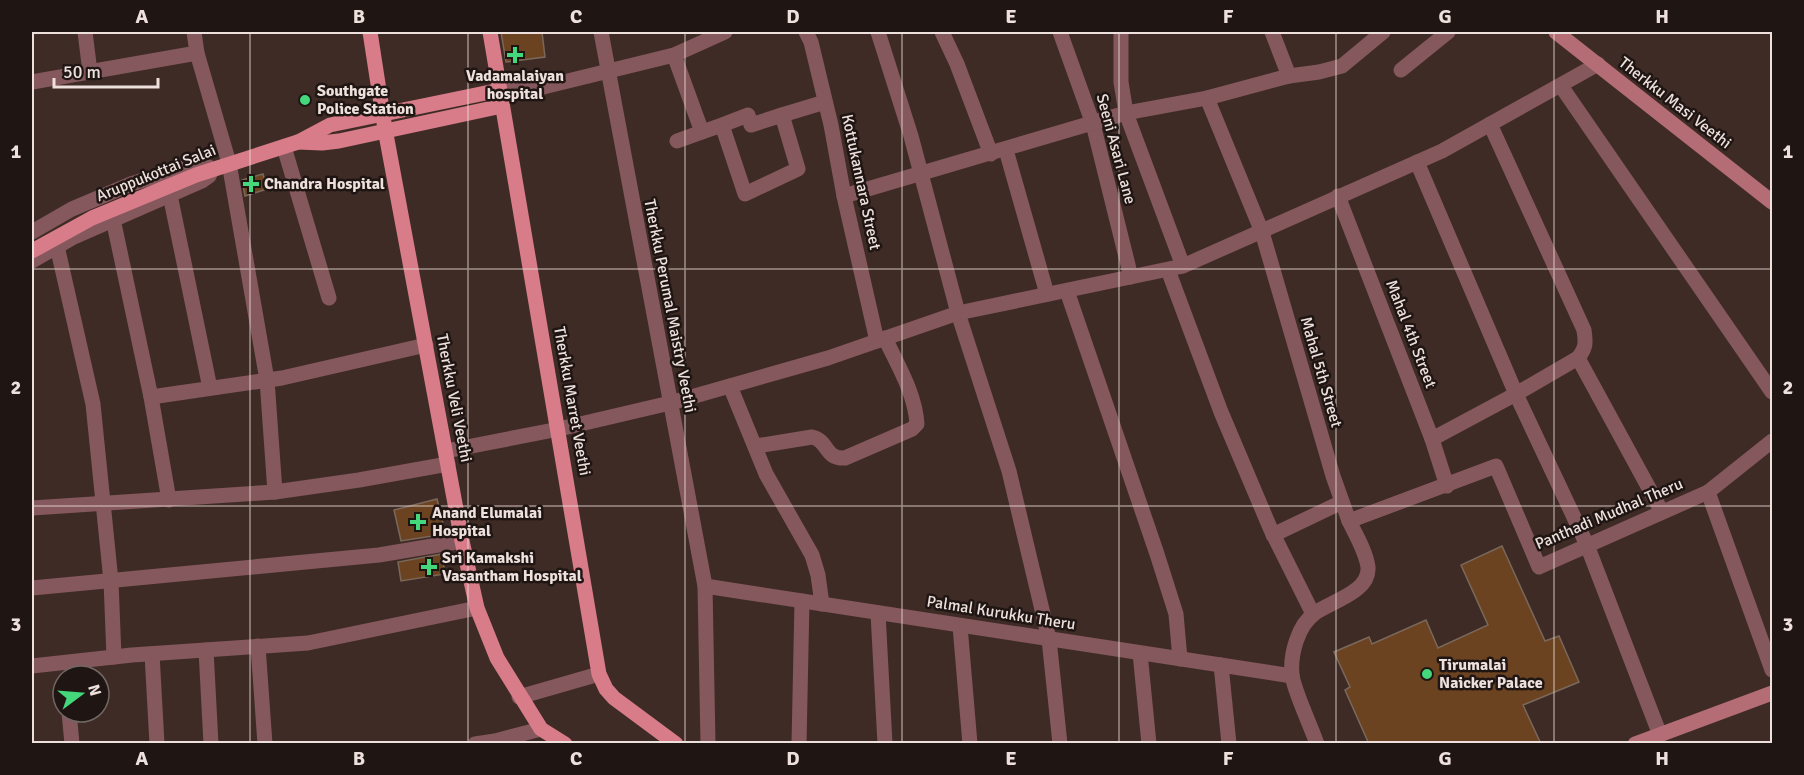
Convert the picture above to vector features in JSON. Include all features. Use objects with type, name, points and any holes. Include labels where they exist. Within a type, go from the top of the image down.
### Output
[{"type":"main road","name":"Therkku Veli Veethi","points":[[370,32],[384,122],[462,542],[477,609],[497,658],[519,697],[541,729],[561,742]]},
{"type":"main road","name":"Therkku Marret Veethi","points":[[489,32],[559,429],[599,674],[606,689],[614,698],[676,744]]},
{"type":"main road","name":"Therkku Masi Veethi","points":[[1556,32],[1773,202]]},
{"type":"main road","name":"Aruppukottai Salai","points":[[32,251],[92,218],[212,169],[291,144],[339,141],[384,122],[501,98]]},
{"type":"main road","points":[[1635,744],[1773,693]]},
{"type":"street","points":[[85,32],[90,72]]},
{"type":"street","points":[[194,32],[196,53],[229,164],[267,380],[275,492]]},
{"type":"street","name":"Therkku Perumal Maistry Veethi","points":[[601,32],[705,586],[708,744]]},
{"type":"street","points":[[501,98],[674,55],[725,32]]},
{"type":"street","name":"Kottukannara Street","points":[[756,446],[812,436],[823,443],[832,456],[845,458],[912,429],[917,424],[912,394],[881,340],[844,196],[811,42],[806,32]]},
{"type":"street","points":[[878,32],[911,136],[958,313],[1009,471],[1049,639],[1060,744]]},
{"type":"street","points":[[942,32],[957,64],[991,154]]},
{"type":"street","name":"Seeni Asari Lane","points":[[1060,32],[1093,124],[1131,278]]},
{"type":"street","points":[[1121,32],[1121,82],[1126,113],[1221,412],[1273,535],[1313,614]]},
{"type":"street","points":[[1272,32],[1289,76]]},
{"type":"street","points":[[844,196],[1126,113],[1207,98],[1289,76],[1342,66],[1383,32]]},
{"type":"street","points":[[1401,70],[1448,32]]},
{"type":"street","points":[[32,82],[196,53]]},
{"type":"street","points":[[674,55],[702,132]]},
{"type":"street","points":[[32,508],[275,492],[359,480],[670,403],[828,358],[958,313],[1176,268],[1442,151],[1598,64]]},
{"type":"street","points":[[1561,86],[1773,392]]},
{"type":"street","name":"Mahal 5th Street","points":[[1207,98],[1262,232],[1333,476],[1349,521]]},
{"type":"street","points":[[677,141],[748,115],[751,124],[825,102]]},
{"type":"street","points":[[722,125],[745,194],[798,169],[782,115]]},
{"type":"street","points":[[1432,439],[1516,394],[1578,357],[1585,349],[1584,330],[1490,124]]},
{"type":"street","points":[[291,144],[329,298]]},
{"type":"street","points":[[1006,150],[1047,294]]},
{"type":"street","points":[[1417,162],[1516,394],[1587,545],[1660,735]]},
{"type":"street","points":[[32,232],[72,209],[131,184],[192,165],[205,165],[212,169],[209,176],[202,181],[113,219],[57,246],[32,261]]},
{"type":"street","points":[[170,195],[210,388]]},
{"type":"street","name":"Mahal 4th Street","points":[[1338,196],[1432,439],[1447,486]]},
{"type":"street","points":[[113,219],[151,397],[169,500]]},
{"type":"street","points":[[57,246],[93,404],[105,504],[114,657]]},
{"type":"street","points":[[1067,291],[1176,614],[1180,659]]},
{"type":"street","points":[[151,397],[267,380],[426,345]]},
{"type":"street","points":[[1578,357],[1662,512]]},
{"type":"street","points":[[730,386],[771,484],[812,555],[818,575],[822,604]]},
{"type":"street","name":"Panthadi Mudhal Theru","points":[[1349,521],[1496,466],[1539,567],[1707,492],[1773,441]]},
{"type":"street","points":[[1707,492],[1773,670]]},
{"type":"street","points":[[1273,535],[1342,502]]},
{"type":"street","points":[[1317,744],[1292,676],[1293,654],[1299,635],[1313,614],[1359,587],[1365,580],[1368,570],[1366,558],[1349,521]]},
{"type":"street","points":[[32,588],[379,555],[462,542]]},
{"type":"street","name":"Palmal Kurukku Theru","points":[[705,586],[1292,676]]},
{"type":"street","points":[[799,744],[801,601]]},
{"type":"street","points":[[85,664],[114,657],[308,643],[477,609]]},
{"type":"street","points":[[878,613],[885,744]]},
{"type":"street","points":[[960,626],[970,744]]},
{"type":"street","points":[[258,646],[265,744]]},
{"type":"street","points":[[206,650],[211,744]]},
{"type":"street","points":[[1140,653],[1149,744]]},
{"type":"street","points":[[152,654],[157,744]]},
{"type":"street","points":[[1221,665],[1229,744]]},
{"type":"street","points":[[32,666],[51,668]]},
{"type":"street","points":[[519,697],[599,674]]},
{"type":"street","points":[[70,724],[72,744]]},
{"type":"street","points":[[475,744],[541,729]]},
{"type":"building","points":[[501,32],[542,32],[545,57],[506,62]]},
{"type":"building","points":[[263,174],[267,189],[245,196],[242,180]]},
{"type":"building","points":[[437,499],[445,532],[401,541],[394,510]]},
{"type":"building","name":"Tirumalai Naicker Palace","points":[[1502,546],[1545,641],[1559,636],[1579,682],[1523,705],[1541,744],[1369,744],[1345,690],[1350,687],[1334,652],[1369,637],[1372,644],[1426,620],[1438,648],[1488,625],[1461,565]]},
{"type":"building","points":[[442,554],[445,574],[401,581],[398,562]]},
{"type":"place","name":"Vadamalaiyan hospital","points":[[515,55]]},
{"type":"place","name":"Southgate Police Station","points":[[305,100]]},
{"type":"place","name":"Chandra Hospital","points":[[251,184]]},
{"type":"place","name":"Anand Elumalai Hospital","points":[[418,522]]},
{"type":"place","name":"Sri Kamakshi Vasantham Hospital","points":[[429,567]]},
{"type":"place","name":"Tirumalai Naicker Palace","points":[[1427,674]]}]
